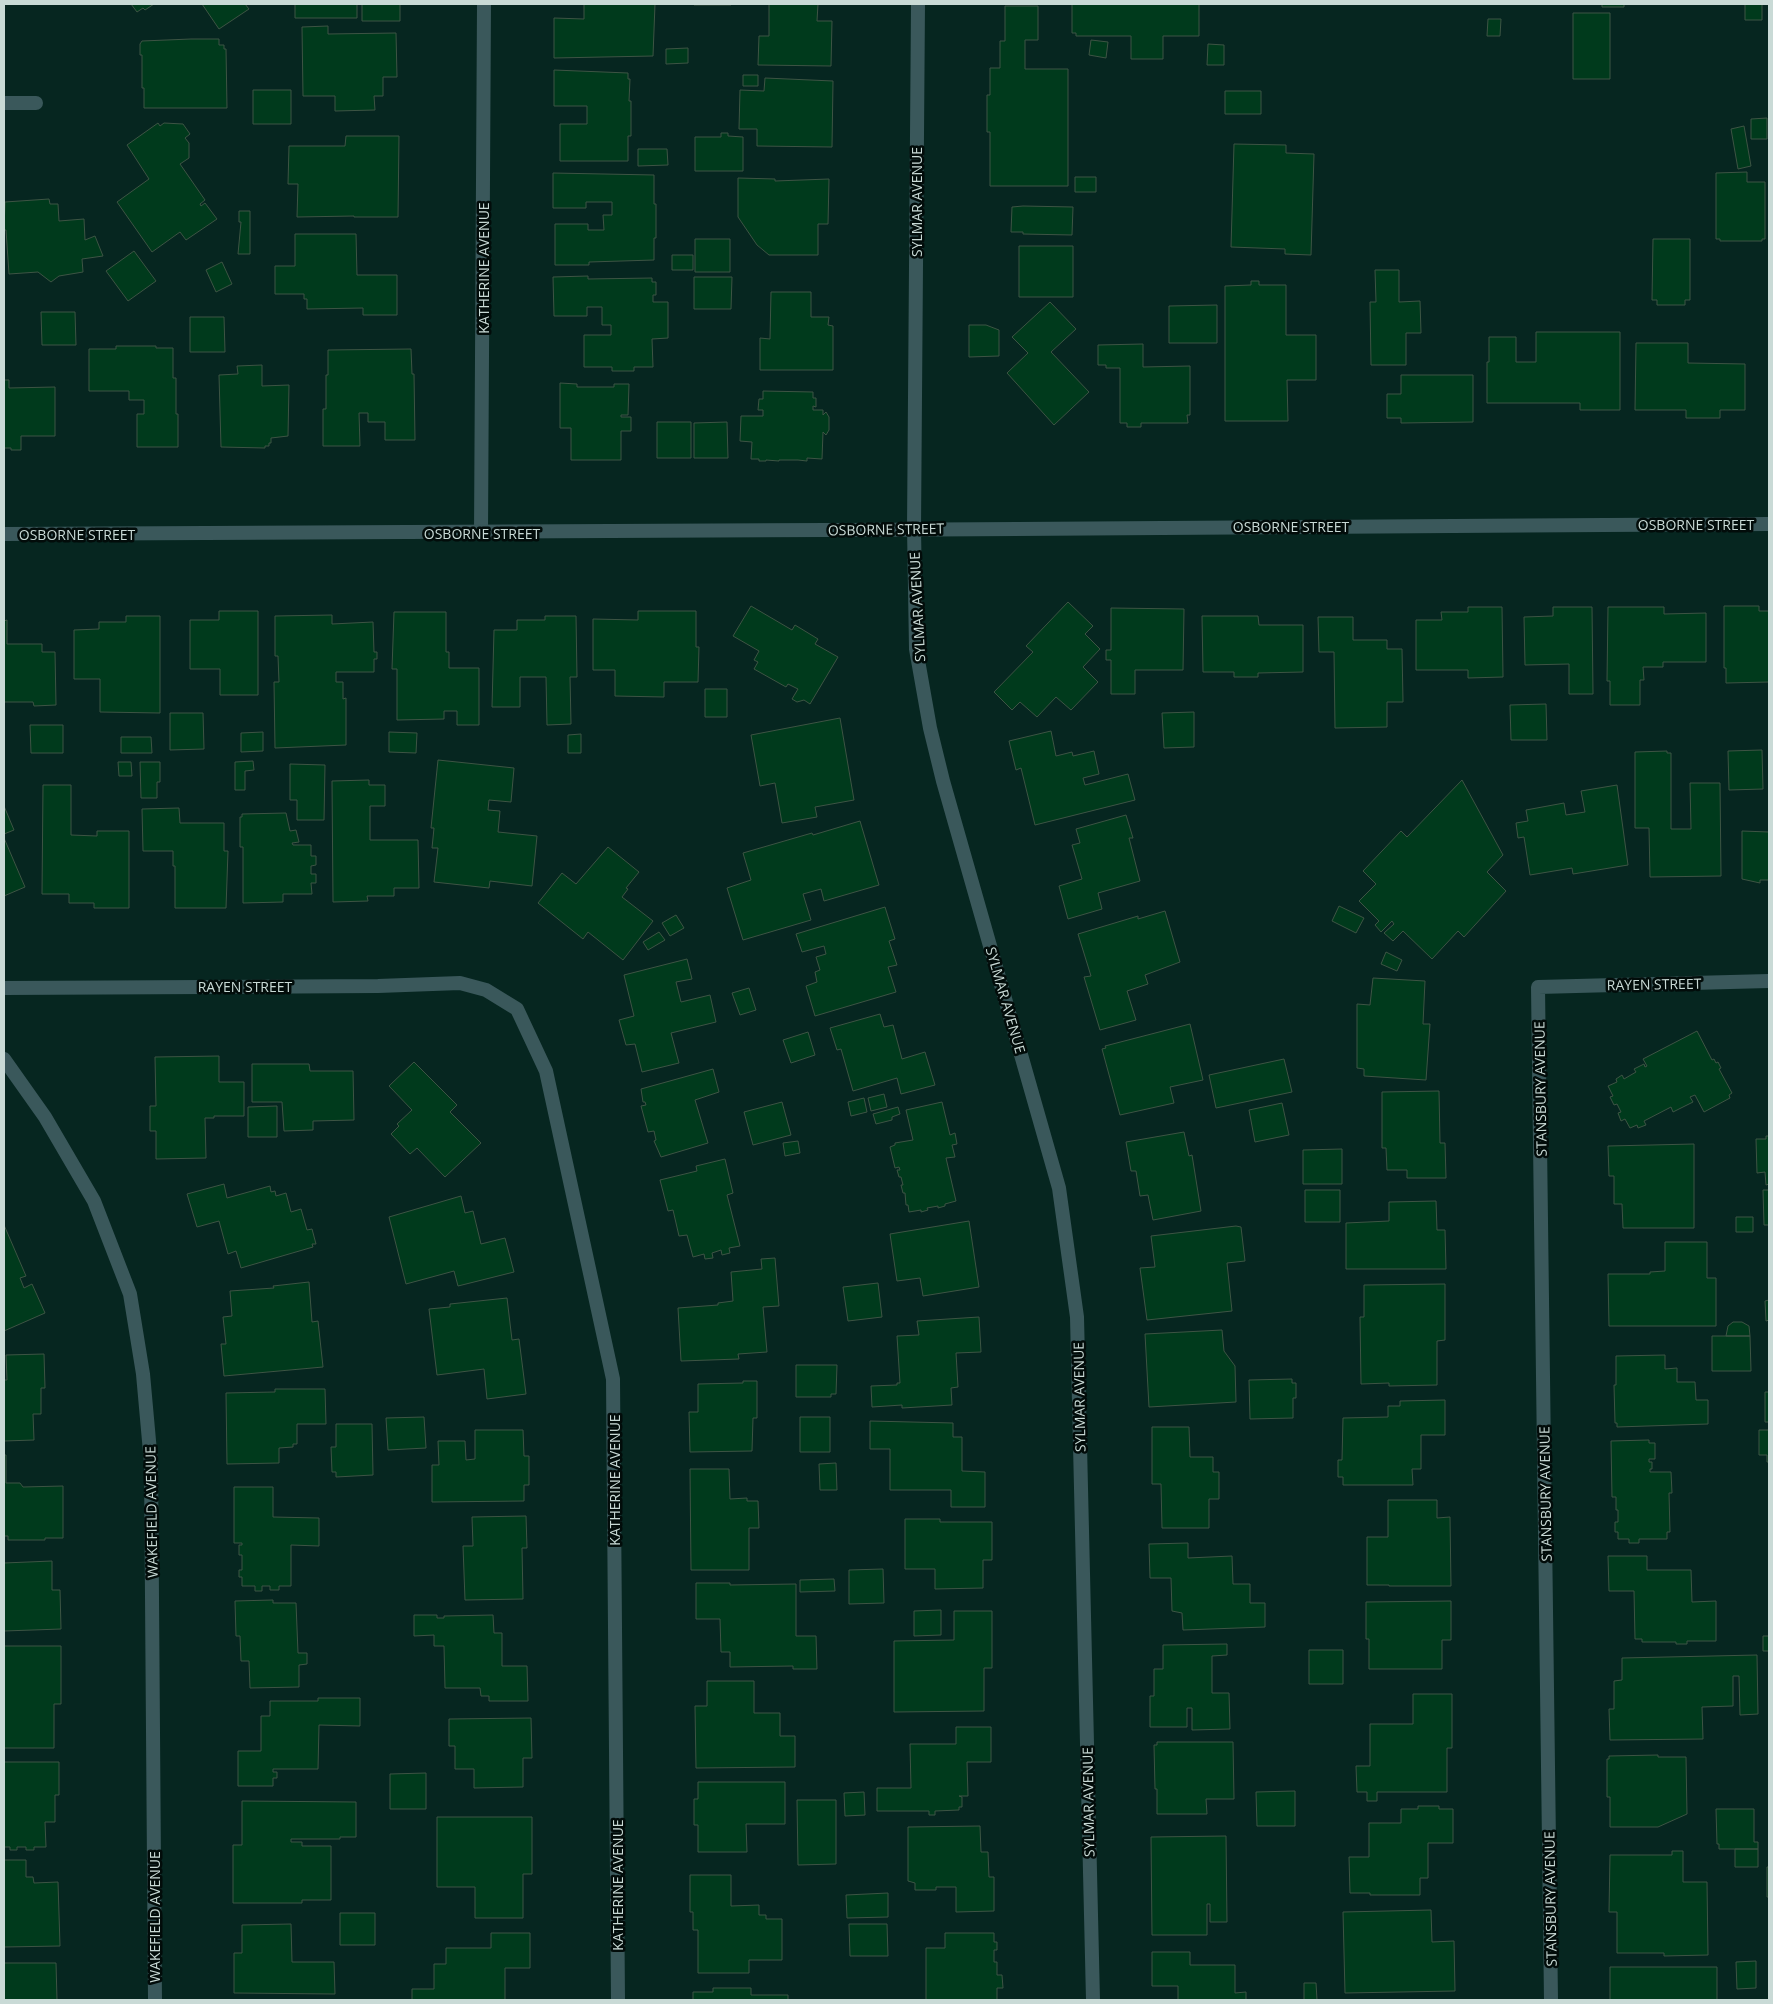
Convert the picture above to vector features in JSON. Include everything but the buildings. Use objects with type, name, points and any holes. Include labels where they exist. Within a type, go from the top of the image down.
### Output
[{"type":"street","name":"KATHERINE AVENUE","points":[[481,533],[484,4]]},
{"type":"street","name":"SYLMAR AVENUE","points":[[918,4],[914,528],[916,649],[930,728],[1059,1188],[1077,1317],[1093,2000]]},
{"type":"street","points":[[4,103],[36,103]]},
{"type":"street","name":"OSBORNE STREET","points":[[4,534],[481,533],[914,528],[1769,524]]},
{"type":"street","name":"RAYEN STREET","points":[[1538,987],[1769,982]]},
{"type":"street","name":"RAYEN STREET","points":[[4,988],[368,986],[460,983],[486,990]]},
{"type":"street","name":"STANSBURY AVENUE","points":[[1538,987],[1551,2000]]},
{"type":"street","name":"KATHERINE AVENUE","points":[[486,990],[517,1009],[546,1071],[613,1379],[618,2000]]},
{"type":"street","name":"WAKEFIELD AVENUE","points":[[4,1059],[45,1117],[94,1201],[130,1294],[141,1365],[152,1463],[155,2000]]}]
